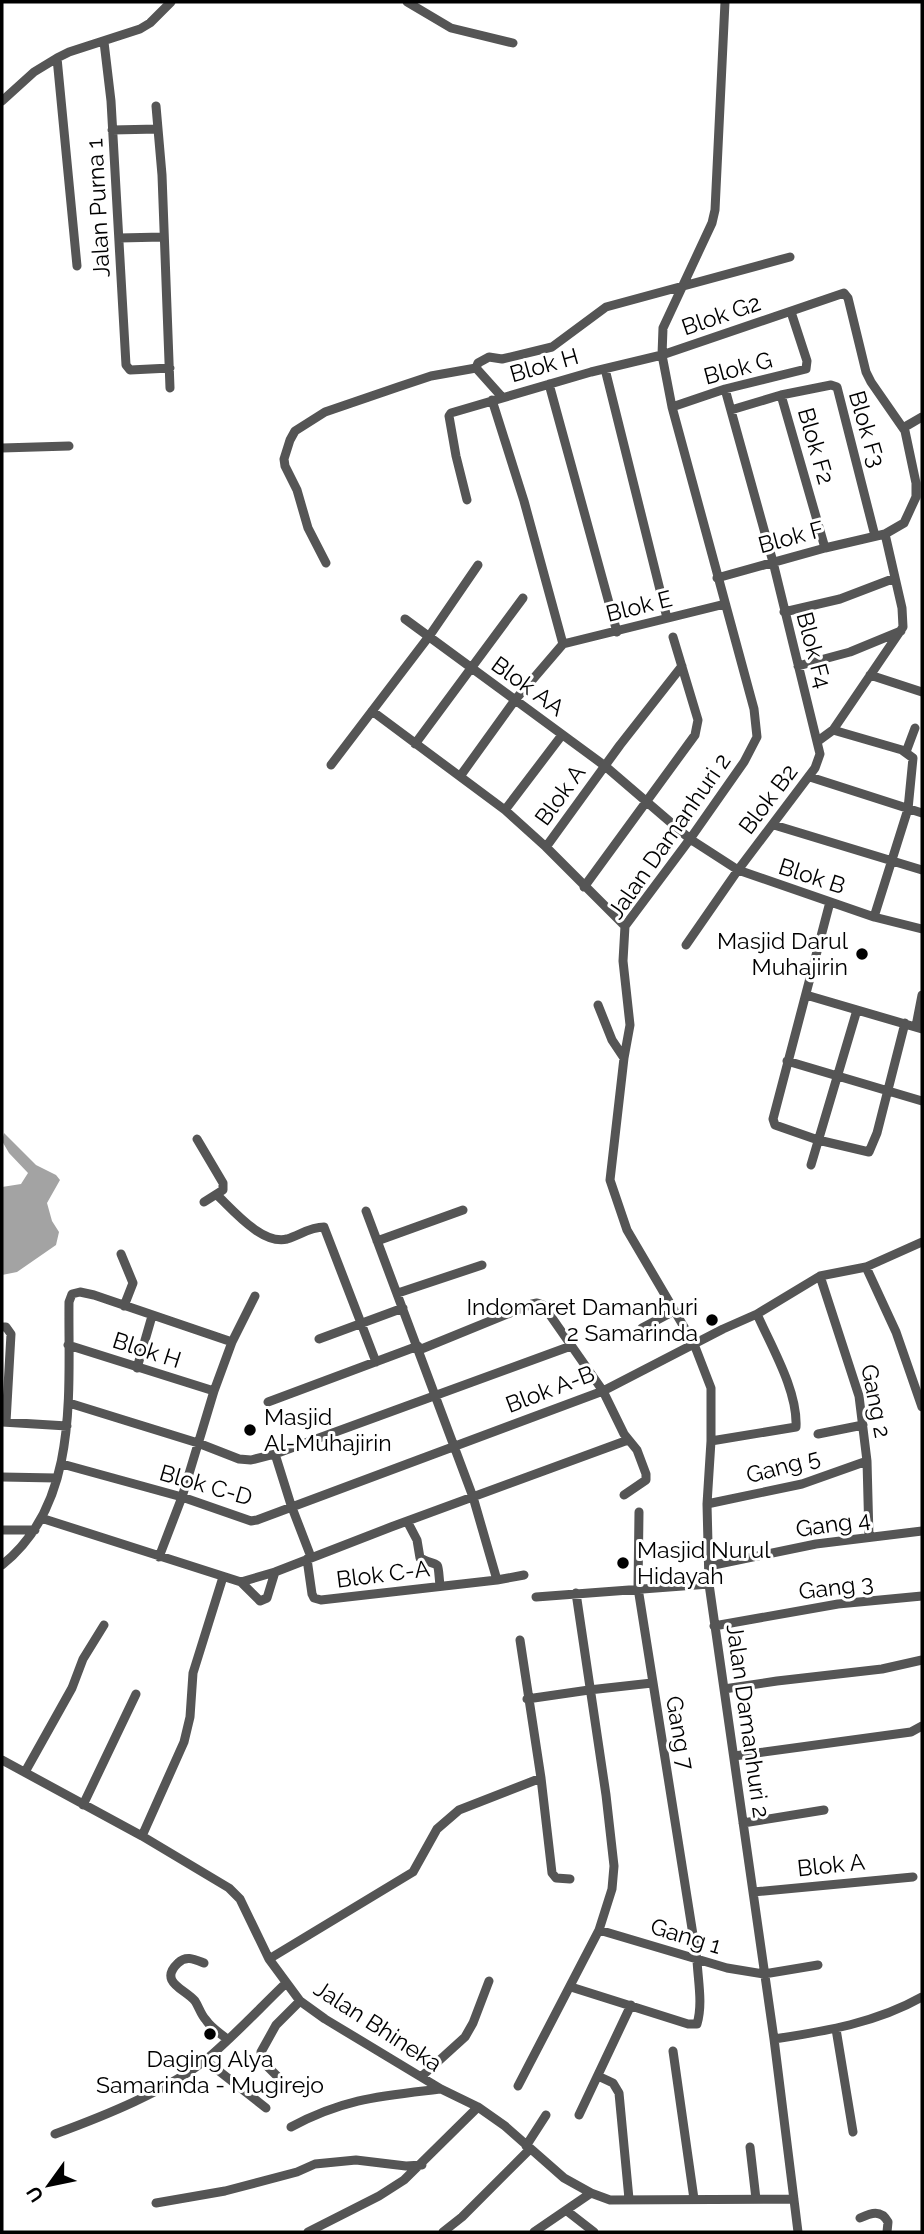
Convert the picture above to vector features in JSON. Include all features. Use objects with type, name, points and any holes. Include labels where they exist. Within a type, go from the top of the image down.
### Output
[{"type":"street","points":[[2,101],[34,72],[57,58],[69,51],[150,23],[171,2]]},
{"type":"street","points":[[407,2],[451,28],[513,43]]},
{"type":"street","name":"Jalan Damanhuri 2","points":[[725,2],[715,210],[712,223],[663,328],[662,355],[672,407],[754,709],[757,737],[744,762],[691,839],[625,926],[624,961],[630,1025],[610,1168],[612,1188],[627,1230],[694,1344],[711,1388],[707,1504],[709,1584],[774,2039],[798,2232]]},
{"type":"street","name":"Jalan Purna 1","points":[[104,41],[126,365],[130,370],[170,368]]},
{"type":"street","points":[[57,58],[77,266]]},
{"type":"street","points":[[156,106],[170,388]]},
{"type":"street","points":[[112,130],[158,129]]},
{"type":"street","points":[[119,238],[163,237]]},
{"type":"street","points":[[476,368],[478,363],[489,357],[502,359],[552,347],[606,307],[790,257]]},
{"type":"street","name":"Blok G2","points":[[662,355],[839,293],[846,295],[871,383],[903,428]]},
{"type":"street","name":"Blok G","points":[[672,407],[724,389],[806,369],[807,361],[791,312]]},
{"type":"street","name":"Blok H","points":[[467,500],[450,427],[451,413],[662,355]]},
{"type":"street","points":[[461,775],[515,700],[563,644],[497,399],[476,368]]},
{"type":"street","points":[[326,563],[308,528],[297,490],[285,466],[287,447],[295,431],[325,412],[431,376],[476,368]]},
{"type":"street","points":[[605,369],[667,618]]},
{"type":"street","points":[[549,384],[617,632]]},
{"type":"street","name":"Blok F3","points":[[782,395],[831,385],[837,387],[880,535]]},
{"type":"street","name":"Blok F4","points":[[724,389],[773,562],[819,745]]},
{"type":"street","points":[[732,410],[782,395]]},
{"type":"street","name":"Blok F2","points":[[782,395],[825,548]]},
{"type":"street","points":[[819,745],[833,730],[902,630],[904,617],[895,578],[880,535],[904,523],[917,490],[903,428],[922,416]]},
{"type":"street","points":[[2,448],[69,446]]},
{"type":"street","name":"Blok F","points":[[717,578],[880,535]]},
{"type":"street","points":[[331,765],[430,635],[478,565]]},
{"type":"street","points":[[784,612],[840,599],[895,578]]},
{"type":"street","name":"Blok AA","points":[[415,744],[523,598]]},
{"type":"street","name":"Blok E","points":[[563,644],[725,604]]},
{"type":"street","name":"Blok AA","points":[[405,619],[562,735]]},
{"type":"street","points":[[798,666],[850,652],[902,630]]},
{"type":"street","points":[[583,887],[698,729],[698,720],[673,637]]},
{"type":"street","points":[[605,766],[681,666]]},
{"type":"street","points":[[870,675],[922,692]]},
{"type":"street","points":[[372,711],[505,810],[547,847],[583,887],[625,926]]},
{"type":"street","points":[[906,752],[915,728]]},
{"type":"street","points":[[833,730],[906,752],[914,761],[908,809],[874,917]]},
{"type":"street","points":[[505,810],[562,735]]},
{"type":"street","name":"Blok A","points":[[562,735],[605,766],[691,839]]},
{"type":"street","name":"Blok B2","points":[[686,945],[738,870],[810,777],[818,761],[819,745]]},
{"type":"street","name":"Blok A","points":[[547,847],[605,766]]},
{"type":"street","points":[[810,777],[922,813]]},
{"type":"street","points":[[774,825],[922,870]]},
{"type":"street","name":"Blok B","points":[[691,839],[738,870],[874,917],[922,929]]},
{"type":"street","points":[[830,902],[787,1061],[774,1123],[778,1128],[869,1152],[877,1133],[905,1023]]},
{"type":"street","points":[[806,995],[919,1028],[922,995]]},
{"type":"street","points":[[598,1005],[612,1040],[624,1058]]},
{"type":"street","points":[[811,1166],[856,1010]]},
{"type":"street","points":[[787,1061],[922,1101]]},
{"type":"street","points":[[197,1139],[223,1183],[223,1190],[204,1202]]},
{"type":"street","points":[[217,1195],[245,1223],[261,1233],[284,1240],[313,1227],[324,1227],[376,1362]]},
{"type":"street","points":[[377,1241],[463,1210]]},
{"type":"street","points":[[366,1211],[473,1497],[497,1580]]},
{"type":"street","points":[[820,1276],[866,1267],[922,1242]]},
{"type":"street","points":[[121,1254],[133,1283],[124,1306]]},
{"type":"street","points":[[398,1293],[482,1265]]},
{"type":"street","points":[[866,1267],[895,1332],[922,1407]]},
{"type":"street","name":"Blok A-B","points":[[454,1445],[603,1391],[757,1314],[820,1276]]},
{"type":"street","name":"Gang 2","points":[[820,1276],[856,1380],[867,1461],[869,1537]]},
{"type":"street","points":[[2,1565],[14,1555],[34,1530],[62,1464],[69,1403],[69,1302],[72,1294],[88,1293],[232,1342]]},
{"type":"street","points":[[159,1557],[182,1497],[232,1342],[256,1296]]},
{"type":"street","points":[[268,1402],[537,1303],[546,1308],[603,1391],[628,1440],[637,1450],[646,1480],[624,1495]]},
{"type":"street","points":[[319,1339],[403,1308]]},
{"type":"street","points":[[642,1328],[674,1311]]},
{"type":"street","points":[[711,1441],[796,1427],[794,1404],[757,1314]]},
{"type":"street","points":[[137,1368],[152,1316]]},
{"type":"street","points":[[2,1327],[6,1327],[11,1334],[5,1363],[4,1422],[67,1426]]},
{"type":"street","name":"Blok H","points":[[68,1345],[214,1391]]},
{"type":"street","points":[[69,1403],[198,1443],[239,1459],[251,1460],[275,1454],[570,1346]]},
{"type":"street","points":[[818,1434],[863,1425]]},
{"type":"street","points":[[241,1582],[275,1572],[628,1440]]},
{"type":"street","name":"Blok C-D","points":[[62,1464],[182,1497],[251,1521],[454,1445]]},
{"type":"street","points":[[275,1454],[309,1558]]},
{"type":"street","name":"Gang 5","points":[[707,1504],[802,1484],[867,1461]]},
{"type":"street","points":[[2,1477],[56,1478]]},
{"type":"street","name":"Gang 7","points":[[631,2005],[688,2024],[697,2024],[700,2010],[696,1960],[638,1588],[639,1512]]},
{"type":"street","points":[[41,1518],[241,1582],[257,1598],[264,1601],[270,1594],[275,1572]]},
{"type":"street","points":[[407,1521],[417,1540],[420,1558],[438,1565],[440,1586]]},
{"type":"street","points":[[2,1530],[34,1530]]},
{"type":"street","name":"Gang 4","points":[[709,1566],[816,1544],[922,1531]]},
{"type":"street","name":"Blok C-A","points":[[309,1558],[312,1594],[317,1600],[524,1575]]},
{"type":"street","points":[[142,1836],[184,1742],[190,1717],[193,1673],[223,1577]]},
{"type":"street","points":[[536,1597],[709,1584]]},
{"type":"street","points":[[518,2086],[598,1930],[610,1897],[614,1866],[576,1593]]},
{"type":"street","name":"Gang 3","points":[[715,1626],[838,1604],[922,1596]]},
{"type":"street","points":[[25,1772],[72,1688],[83,1659],[104,1625]]},
{"type":"street","points":[[520,1640],[552,1873],[556,1878],[570,1879]]},
{"type":"street","points":[[724,1689],[882,1669],[922,1660]]},
{"type":"street","points":[[527,1699],[652,1683]]},
{"type":"street","points":[[83,1805],[136,1694]]},
{"type":"street","points":[[734,1756],[911,1732],[922,1726]]},
{"type":"street","name":"Jalan Bhineka","points":[[2,1760],[142,1836],[235,1893],[269,1959],[300,2001],[441,2089],[478,2106],[564,2178],[591,2193],[610,2200],[794,2199]]},
{"type":"street","points":[[269,1959],[413,1872],[437,1829],[459,1811],[541,1778]]},
{"type":"street","points":[[743,1822],[824,1810]]},
{"type":"street","name":"Blok A","points":[[753,1892],[913,1877]]},
{"type":"street","name":"Gang 1","points":[[598,1930],[696,1960],[764,1975]]},
{"type":"street","points":[[204,1962],[190,1958],[182,1960],[174,1968],[172,1978],[176,1987],[193,1999],[206,2021],[227,2039]]},
{"type":"street","points":[[764,1975],[818,1965]]},
{"type":"street","points":[[422,2076],[465,2037],[489,1981]]},
{"type":"street","points":[[55,2134],[146,2095],[205,2060],[285,1984]]},
{"type":"street","points":[[571,1987],[631,2005],[579,2115]]},
{"type":"street","points":[[774,2039],[836,2029],[876,2018],[899,2010],[922,1997]]},
{"type":"street","points":[[278,2077],[261,2059],[261,2052],[276,2025],[300,2001]]},
{"type":"street","points":[[836,2029],[853,2132]]},
{"type":"street","points":[[673,2051],[694,2199]]},
{"type":"street","points":[[205,2060],[266,2108]]},
{"type":"street","points":[[598,2076],[613,2083],[619,2093],[629,2199]]},
{"type":"street","points":[[291,2127],[343,2103],[441,2089]]},
{"type":"street","points":[[308,2232],[379,2196],[404,2180],[422,2165],[478,2106]]},
{"type":"street","points":[[443,2232],[462,2217],[527,2148],[546,2115]]},
{"type":"street","points":[[750,2147],[756,2199]]},
{"type":"street","points":[[156,2203],[225,2191],[297,2172],[315,2164],[356,2160],[406,2166],[422,2165]]},
{"type":"street","points":[[534,2232],[591,2193]]},
{"type":"street","points":[[567,2211],[594,2232]]},
{"type":"street","points":[[860,2218],[874,2212],[882,2214],[888,2221],[887,2232]]},
{"type":"shaded area","points":[[4,1133],[36,1165],[56,1175],[60,1180],[47,1203],[52,1221],[59,1232],[56,1245],[17,1272],[2,1275],[2,1187],[21,1184],[28,1173],[9,1153],[2,1141]]},
{"type":"place","name":"Masjid Darul Muhajirin","points":[[862,954]]},
{"type":"place","name":"Indomaret Damanhuri 2 Samarinda","points":[[712,1320]]},
{"type":"place","name":"Masjid Al-Muhajirin","points":[[250,1430]]},
{"type":"place","name":"Masjid Nurul Hidayah","points":[[623,1563]]},
{"type":"place","name":"Daging Alya Samarinda - Mugirejo","points":[[210,2034]]}]
